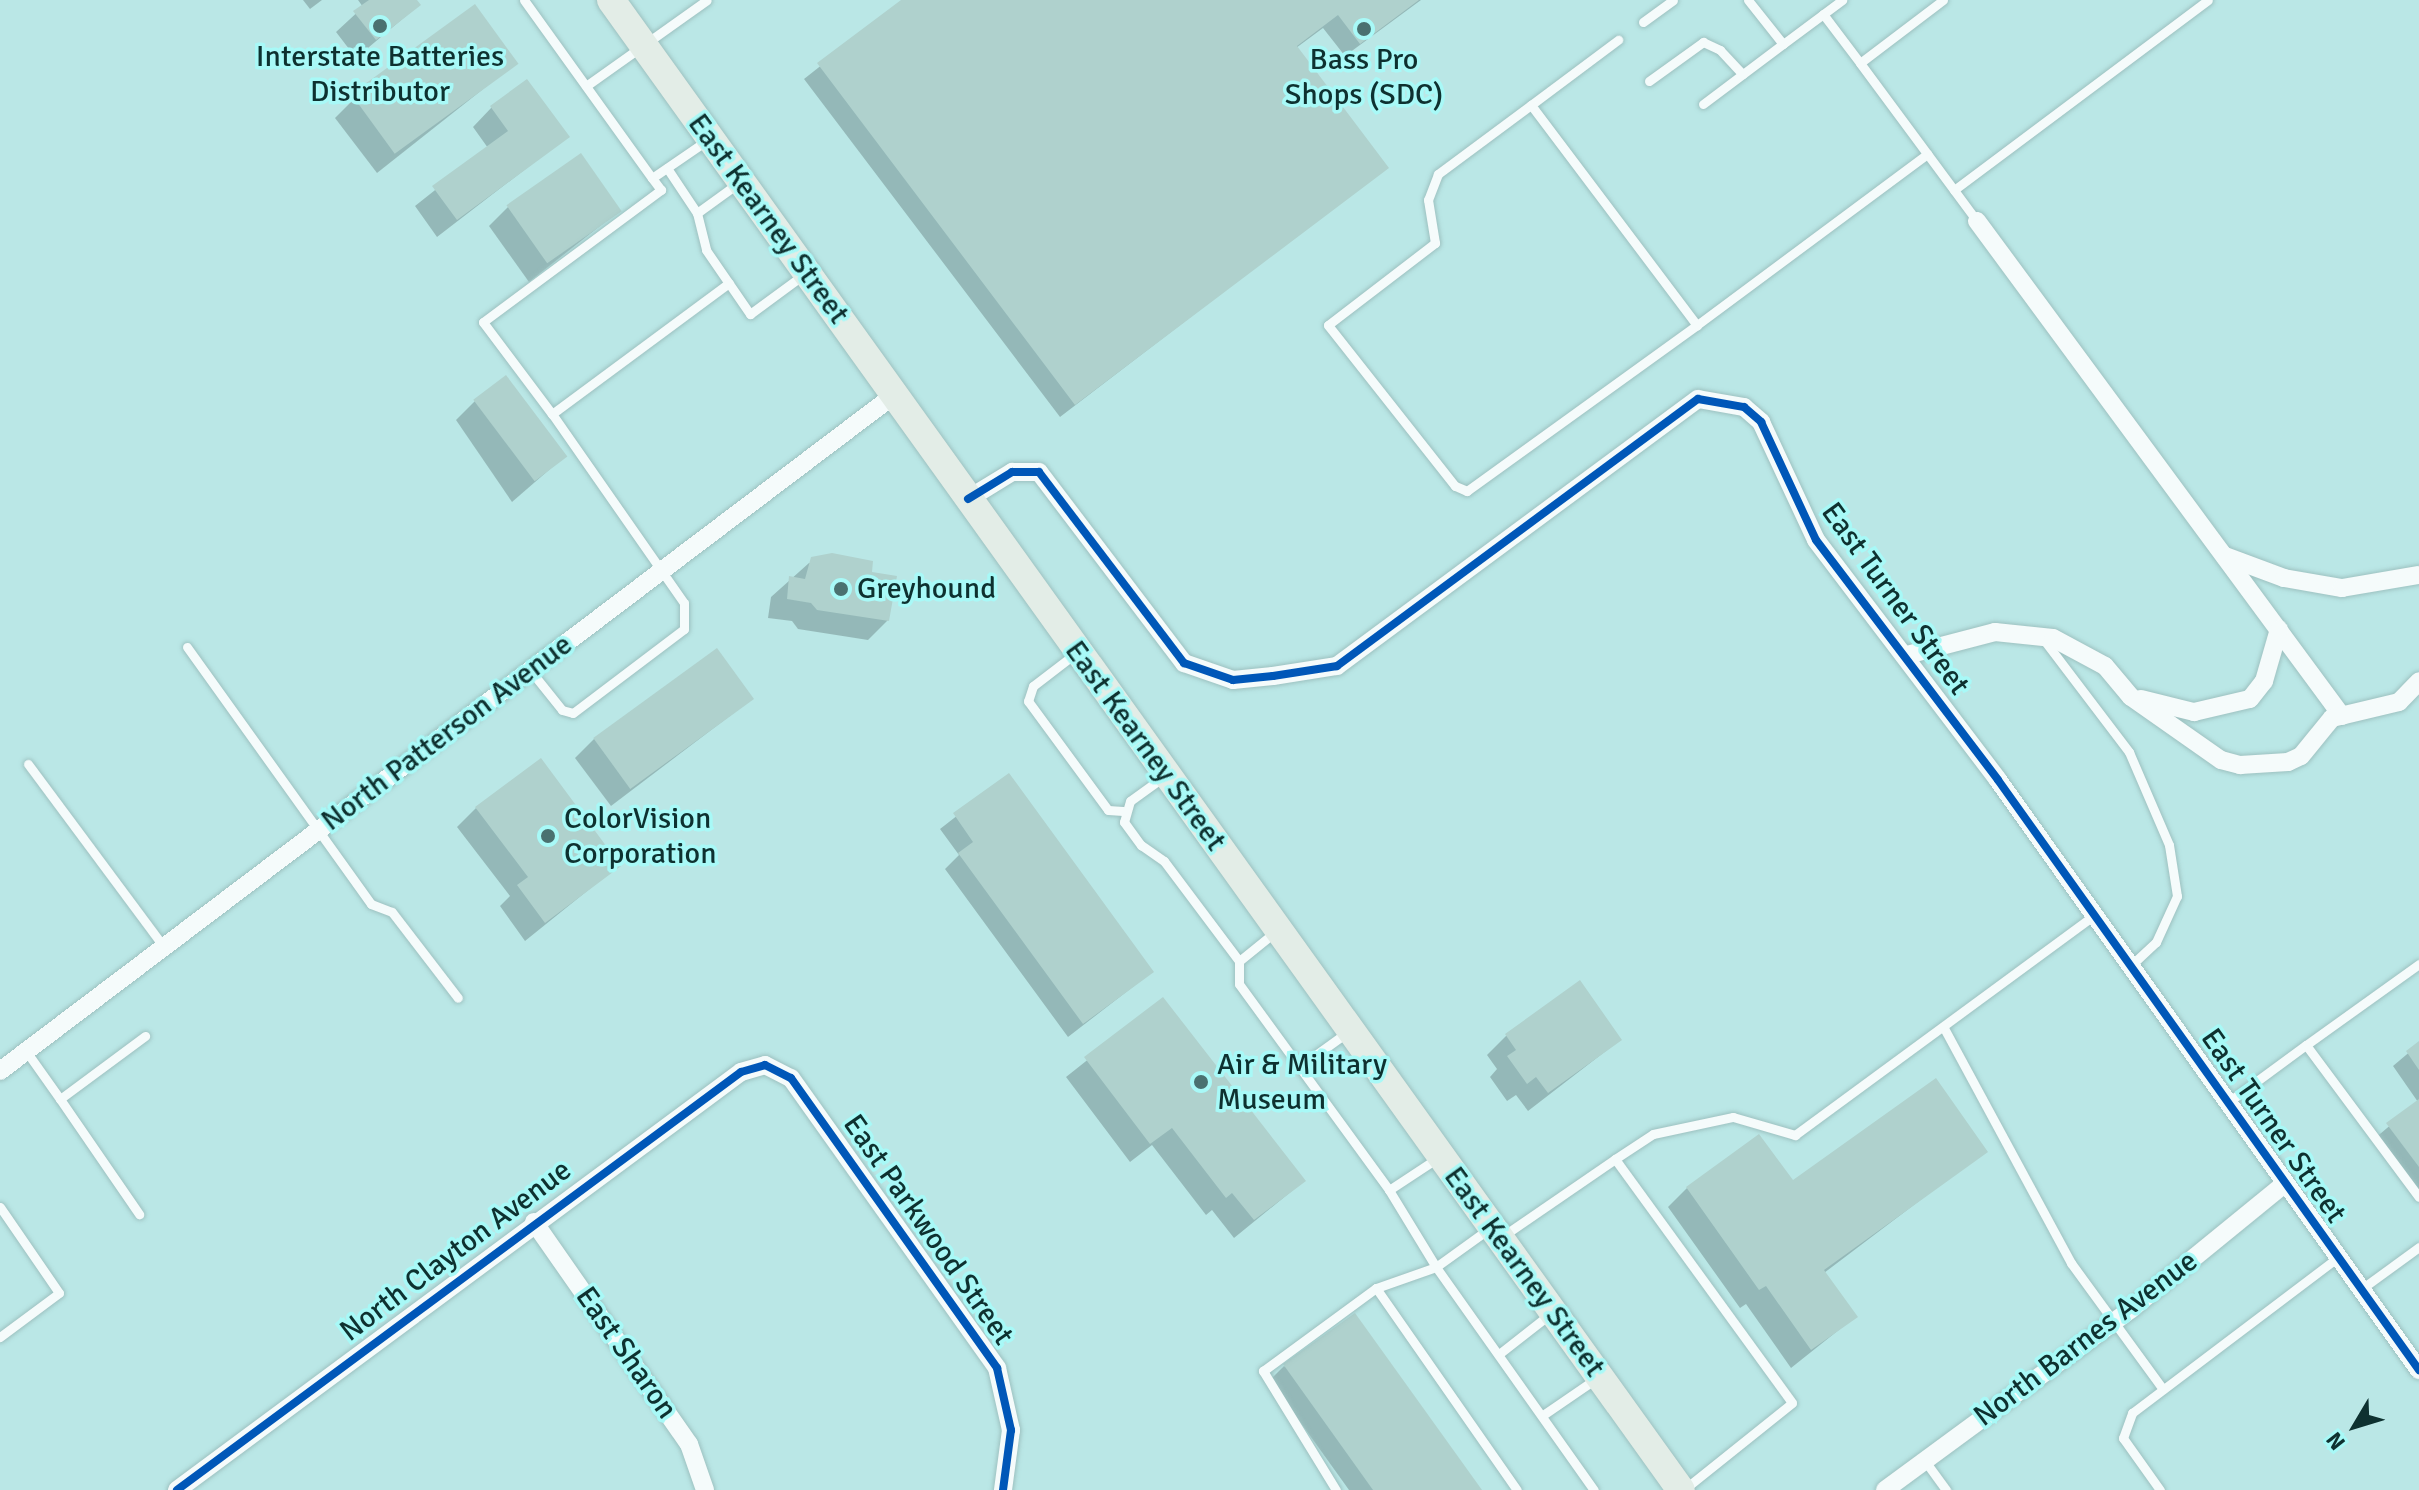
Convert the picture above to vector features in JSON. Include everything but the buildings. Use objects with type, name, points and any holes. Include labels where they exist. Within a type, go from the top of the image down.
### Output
[{"type":"main road","name":"East Kearney Street","points":[[611,0],[1682,1490]]},
{"type":"street","points":[[1977,221],[2342,716]]},
{"type":"street","name":"North Patterson Avenue","points":[[0,1071],[894,395]]},
{"type":"street","name":"East Turner Street","points":[[968,499],[1012,472],[1039,472],[1184,663],[1233,680],[1273,676],[1337,666],[1519,536],[1698,399],[1744,407],[1761,422],[1816,540],[1907,655],[2419,1370]]},
{"type":"street","points":[[2225,556],[2284,578],[2342,588],[2419,575]]},
{"type":"street","points":[[2131,697],[2194,712],[2250,699],[2264,681],[2279,629]]},
{"type":"street","points":[[1907,655],[1995,632],[2053,638],[2105,666],[2131,697],[2221,760],[2240,765],[2288,762],[2301,756],[2332,718],[2399,702],[2419,681]]},
{"type":"street","name":"North Clayton Avenue","points":[[177,1490],[534,1222],[741,1072],[770,1065]]},
{"type":"street","name":"East Parkwood Street","points":[[770,1065],[791,1078],[997,1368],[1011,1430],[1003,1490]]},
{"type":"street","name":"North Barnes Avenue","points":[[1885,1490],[2111,1324],[2284,1184]]},
{"type":"street","name":"East Sharon","points":[[534,1222],[682,1433],[705,1490]]},
{"type":"lane","points":[[524,0],[661,190],[483,322],[552,414],[684,603],[688,617],[676,639],[573,713],[562,710],[530,670]]},
{"type":"lane","points":[[586,86],[707,0]]},
{"type":"lane","points":[[1643,22],[1673,0]]},
{"type":"lane","points":[[1748,0],[1783,44]]},
{"type":"lane","points":[[1703,104],[1842,0]]},
{"type":"lane","points":[[1860,63],[1943,0]]},
{"type":"lane","points":[[1954,190],[2193,4],[2208,0]]},
{"type":"lane","points":[[1823,14],[1977,221]]},
{"type":"lane","points":[[1618,40],[1438,174],[1428,200],[1435,243],[1328,325],[1455,486],[1467,491],[1927,154]]},
{"type":"lane","points":[[1649,81],[1703,42],[1720,50],[1742,74]]},
{"type":"lane","points":[[1531,105],[1697,325]]},
{"type":"lane","points":[[652,178],[710,139]]},
{"type":"lane","points":[[667,168],[697,213],[706,250],[750,314],[807,273]]},
{"type":"lane","points":[[697,213],[741,181]]},
{"type":"lane","points":[[552,414],[729,283]]},
{"type":"lane","points":[[2041,637],[2129,752],[2169,845],[2176,875],[2174,908],[2156,942],[2130,966]]},
{"type":"lane","points":[[187,647],[371,904],[392,912],[458,998]]},
{"type":"lane","points":[[1078,652],[1033,686],[1028,701],[1108,810],[1123,811],[1166,775]]},
{"type":"lane","points":[[28,764],[164,947]]},
{"type":"lane","points":[[1123,811],[1124,822],[1141,845],[1164,861],[1239,961],[1239,984],[1389,1190],[1436,1267],[1594,1490]]},
{"type":"lane","points":[[1336,1490],[1263,1371],[1376,1288],[1436,1267],[1653,1134],[1733,1117],[1795,1135],[2094,915]]},
{"type":"lane","points":[[1239,961],[1278,930]]},
{"type":"lane","points":[[2227,1103],[2419,964]]},
{"type":"lane","points":[[1944,1028],[2071,1263],[2111,1324],[2163,1389]]},
{"type":"lane","points":[[1299,1067],[1350,1030]]},
{"type":"lane","points":[[60,1099],[145,1036]]},
{"type":"lane","points":[[2306,1045],[2419,1197]]},
{"type":"lane","points":[[26,1051],[139,1214]]},
{"type":"lane","points":[[1389,1190],[1441,1156]]},
{"type":"lane","points":[[1615,1159],[1792,1403],[1682,1490]]},
{"type":"lane","points":[[0,1207],[59,1293],[0,1337]]},
{"type":"lane","points":[[2360,1290],[2419,1247]]},
{"type":"lane","points":[[2160,1490],[2123,1438],[2132,1413],[2337,1258]]},
{"type":"lane","points":[[1376,1288],[1517,1490]]},
{"type":"lane","points":[[1499,1354],[1552,1312]]},
{"type":"lane","points":[[1543,1415],[1599,1377]]},
{"type":"lane","points":[[1925,1461],[1946,1490]]},
{"type":"cycle path","points":[[968,499],[1012,472],[1039,472],[1184,663],[1233,680],[1273,676],[1337,666],[1698,399],[1744,407],[1761,422],[1816,540],[1998,780],[2419,1370]]},
{"type":"cycle path","points":[[177,1490],[741,1072],[765,1065],[791,1078],[997,1368],[1011,1430],[1003,1490]]},
{"type":"place","name":"Interstate Batteries Distributor","points":[[380,26]]},
{"type":"place","name":"Bass Pro Shops (SDC)","points":[[1364,29]]},
{"type":"place","name":"Greyhound","points":[[841,589]]},
{"type":"place","name":"ColorVision Corporation","points":[[548,836]]},
{"type":"place","name":"Air & Military Museum","points":[[1201,1082]]}]
